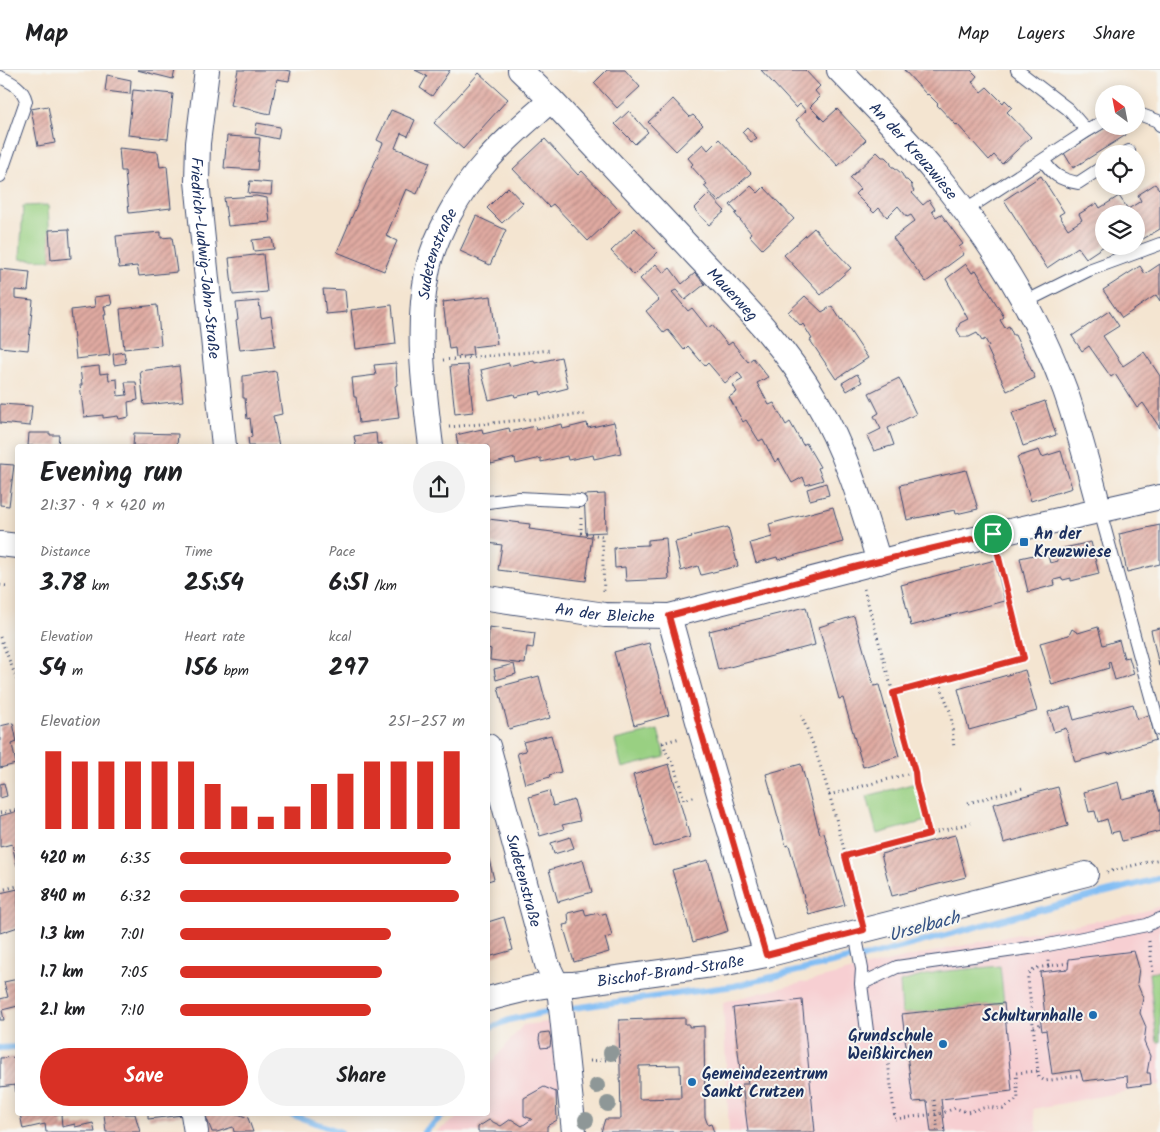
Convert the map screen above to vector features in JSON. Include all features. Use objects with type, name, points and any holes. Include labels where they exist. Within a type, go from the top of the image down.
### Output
[{"type":"street","name":"Friedrich-Ludwig-Jahn-Straße","points":[[207,70],[198,143],[196,181],[224,444]]},
{"type":"street","name":"Mauerweg","points":[[520,70],[759,321],[799,372],[816,399],[844,455],[854,482],[868,564]]},
{"type":"street","name":"An der Kreuzwiese","points":[[839,70],[898,131],[966,210],[998,257],[1025,302],[1064,389],[1078,429],[1100,511]]},
{"type":"street","name":"Sudetenstraße","points":[[430,438],[422,362],[422,322],[427,270],[445,225],[471,180],[499,147],[550,100]]},
{"type":"street","name":"An der Bleiche","points":[[490,598],[605,615],[669,616],[868,564],[1160,497]]},
{"type":"street","points":[[0,544],[15,546]]},
{"type":"street","points":[[669,616],[766,955]]},
{"type":"street","name":"Sudetenstraße","points":[[490,753],[547,964],[558,990],[574,1132]]},
{"type":"street","name":"Bischof-Brand-Straße","points":[[490,998],[528,988],[558,990],[574,984],[726,964],[859,936],[1086,874]]},
{"type":"lane","points":[[1016,70],[1068,109],[1087,132]]},
{"type":"lane","points":[[0,78],[11,82],[24,93],[26,101],[0,176]]},
{"type":"lane","points":[[1145,116],[1158,121],[1160,125]]},
{"type":"lane","points":[[966,210],[1095,127]]},
{"type":"lane","points":[[1042,160],[1051,172],[1064,180],[1078,182],[1095,172]]},
{"type":"lane","points":[[1025,302],[1089,270],[1160,244]]},
{"type":"lane","points":[[490,502],[519,498],[580,502]]},
{"type":"lane","points":[[1100,511],[1160,730]]},
{"type":"lane","points":[[862,984],[897,967],[1046,945],[1147,925],[1160,919]]},
{"type":"lane","points":[[859,936],[867,1031]]},
{"type":"path","points":[[422,362],[552,350]]},
{"type":"path","points":[[430,438],[586,414]]},
{"type":"path","points":[[580,502],[582,533],[602,536],[605,615]]},
{"type":"path","points":[[893,693],[1024,658],[993,534]]},
{"type":"path","points":[[868,564],[893,693],[915,772],[929,834]]},
{"type":"path","points":[[0,585],[7,586]]},
{"type":"path","points":[[0,637],[15,674]]},
{"type":"path","points":[[941,681],[942,690],[951,714],[954,749]]},
{"type":"path","points":[[801,715],[813,742],[829,795],[845,856],[859,936]]},
{"type":"path","points":[[663,743],[666,754],[673,762],[684,800],[718,791]]},
{"type":"path","points":[[829,795],[915,772]]},
{"type":"path","points":[[968,803],[1023,788]]},
{"type":"path","points":[[0,813],[15,810]]},
{"type":"path","points":[[845,856],[970,823]]},
{"type":"path","points":[[1086,874],[1094,876],[1160,859]]},
{"type":"path","points":[[0,890],[15,887]]},
{"type":"path","points":[[1147,925],[1154,972]]},
{"type":"path","points":[[1046,945],[1048,966]]},
{"type":"path","points":[[1069,963],[1033,969],[1028,978],[1038,1071],[1039,1077],[1045,1081],[1082,1075]]},
{"type":"path","points":[[1034,1027],[1041,1024]]},
{"type":"path","points":[[867,1031],[887,1053],[896,1119],[936,1114],[955,1108],[967,1112],[987,1107],[1003,1109],[1018,1099],[1016,1073],[1038,1071]]},
{"type":"path","points":[[566,1062],[620,1059]]},
{"type":"path","points":[[934,1100],[938,1132]]},
{"type":"shaded area","name":"Grundschule Weißkirchen","points":[[1160,906],[1160,1085],[1033,1109],[1037,1132],[729,1132],[723,1002],[895,960],[1003,937],[1135,914]]},
{"type":"shaded area","points":[[555,1021],[563,1090],[556,1092],[557,1120],[547,1126],[547,1132],[436,1132],[460,1116],[490,1116],[490,1065],[523,1025]]},
{"type":"green space","points":[[48,205],[51,260],[20,259],[23,206]]},
{"type":"green space","points":[[658,730],[665,757],[622,768],[615,740]]},
{"type":"green space","points":[[916,783],[926,821],[877,834],[867,796]]},
{"type":"green space","points":[[1000,966],[1004,1003],[902,1014],[900,982],[937,972]]},
{"type":"green space","points":[[1160,971],[1160,1042],[1157,1042],[1149,973]]},
{"type":"building","points":[[137,70],[175,70],[173,79]]},
{"type":"building","points":[[238,70],[291,71],[289,81],[277,79],[270,114],[230,105]]},
{"type":"building","points":[[415,70],[450,70],[432,96],[420,88],[427,76]]},
{"type":"building","points":[[607,70],[625,70],[640,87],[617,108],[594,83]]},
{"type":"building","points":[[761,70],[805,70],[820,86],[815,91],[820,97],[810,107],[824,121],[837,109],[866,140],[838,166],[796,120],[806,111],[800,104],[796,108]]},
{"type":"building","points":[[904,70],[971,70],[977,76],[972,82],[981,92],[987,87],[1003,103],[1005,100],[1012,107],[1007,112],[1031,137],[1002,164],[994,155],[989,160]]},
{"type":"building","points":[[479,73],[508,99],[463,149],[434,123]]},
{"type":"building","points":[[107,75],[131,80],[130,94],[105,91]]},
{"type":"building","points":[[133,90],[173,94],[168,139],[128,135]]},
{"type":"building","points":[[673,99],[690,117],[693,115],[703,125],[676,151],[648,122]]},
{"type":"building","points":[[48,106],[55,143],[38,146],[31,109]]},
{"type":"building","points":[[391,110],[415,120],[408,136],[401,133],[395,148],[430,162],[417,194],[406,189],[386,236],[397,241],[384,271],[337,252],[383,143],[377,140]]},
{"type":"building","points":[[629,111],[648,132],[635,144],[615,124]]},
{"type":"building","points":[[257,123],[280,127],[278,139],[255,134]]},
{"type":"building","points":[[747,127],[757,138],[751,142],[742,132]]},
{"type":"building","points":[[1095,134],[1126,135],[1110,145],[1095,145],[1095,154],[1073,168],[1064,153]]},
{"type":"building","points":[[227,136],[260,138],[257,170],[224,168]]},
{"type":"building","points":[[545,139],[578,175],[582,171],[620,211],[588,241],[553,204],[549,207],[513,169]]},
{"type":"building","points":[[719,139],[751,173],[719,202],[704,186],[707,184],[691,166],[693,164],[688,158],[703,144],[708,150]]},
{"type":"building","points":[[119,148],[158,152],[160,167],[167,166],[171,208],[129,213],[125,171],[121,171]]},
{"type":"building","points":[[877,152],[882,157],[885,157],[892,167],[912,185],[914,191],[912,193],[923,205],[929,200],[935,209],[932,211],[936,217],[941,214],[963,244],[959,247],[964,254],[926,282],[893,238],[915,221],[911,215],[907,217],[898,206],[887,217],[879,208],[874,213],[855,194],[860,189],[850,178]]},
{"type":"building","points":[[1041,176],[1064,212],[1059,215],[1068,229],[1082,220],[1079,214],[1097,203],[1098,205],[1095,205],[1095,252],[1086,258],[1078,247],[1047,268],[1004,200]]},
{"type":"building","points":[[250,181],[272,183],[271,195],[248,193]]},
{"type":"building","points":[[1155,184],[1160,188],[1160,229],[1145,238],[1145,205],[1134,205],[1141,201],[1138,195],[1145,195],[1145,190]]},
{"type":"building","points":[[751,186],[758,193],[764,187],[794,219],[762,249],[749,235],[751,233],[730,205]]},
{"type":"building","points":[[508,187],[523,203],[502,223],[487,208]]},
{"type":"building","points":[[709,194],[725,211],[709,225],[694,209]]},
{"type":"building","points":[[256,196],[267,198],[270,222],[228,226],[224,198]]},
{"type":"building","points":[[1119,196],[1125,205],[1105,205]]},
{"type":"building","points":[[476,216],[506,230],[490,265],[460,251]]},
{"type":"building","points":[[635,228],[658,252],[634,275],[611,251]]},
{"type":"building","points":[[814,228],[851,268],[821,295],[784,255]]},
{"type":"building","points":[[69,229],[71,258],[51,260],[49,230]]},
{"type":"building","points":[[161,232],[161,238],[172,237],[177,272],[139,276],[137,266],[119,268],[116,236]]},
{"type":"building","points":[[272,238],[274,249],[254,251],[252,240]]},
{"type":"building","points":[[263,254],[267,292],[233,295],[229,258]]},
{"type":"building","points":[[656,264],[664,273],[670,268],[682,284],[695,273],[705,284],[685,300],[676,290],[672,292],[688,311],[692,308],[708,328],[712,325],[728,345],[732,342],[748,362],[753,358],[768,377],[757,383],[769,405],[774,403],[786,425],[790,422],[803,445],[806,443],[820,467],[818,468],[823,480],[806,485],[803,477],[792,483],[779,459],[775,462],[763,439],[759,441],[746,420],[743,422],[729,397],[737,392],[733,385],[743,379],[738,372],[725,383],[708,363],[705,366],[688,346],[684,350],[668,330],[664,333],[646,311],[659,300],[640,279]]},
{"type":"building","points":[[966,264],[972,273],[976,270],[1004,317],[1000,320],[1005,328],[1009,326],[1013,335],[1015,335],[1035,378],[1007,391],[987,348],[989,346],[985,339],[982,341],[977,333],[969,337],[961,337],[957,330],[960,323],[968,319],[946,279]]},
{"type":"building","points":[[1160,264],[1160,301],[1156,295],[1122,318],[1103,290],[1140,266],[1145,274]]},
{"type":"building","points":[[0,269],[30,272],[28,291],[15,290],[15,298],[33,300],[28,350],[0,347]]},
{"type":"building","points":[[323,289],[345,290],[347,312],[326,314]]},
{"type":"building","points":[[110,295],[112,305],[104,306],[106,315],[104,315],[110,355],[76,359],[71,310],[95,307],[94,297]]},
{"type":"building","points":[[491,296],[497,344],[472,347],[473,355],[456,357],[455,348],[449,349],[443,302]]},
{"type":"building","points":[[805,296],[822,312],[832,306],[868,358],[836,379],[810,340],[812,339],[803,324],[801,326],[788,312]]},
{"type":"building","points":[[259,301],[261,318],[271,316],[275,346],[240,350],[236,321],[238,320],[236,303]]},
{"type":"building","points":[[157,305],[161,345],[124,349],[120,309]]},
{"type":"building","points":[[392,305],[396,344],[356,349],[351,310]]},
{"type":"building","points":[[1109,311],[1119,326],[1103,336],[1123,366],[1144,352],[1160,376],[1160,428],[1143,403],[1137,408],[1115,374],[1111,377],[1089,346],[1082,351],[1072,336]]},
{"type":"building","points":[[124,352],[126,363],[114,365],[113,354]]},
{"type":"building","points":[[561,357],[568,388],[541,395],[540,391],[515,397],[514,394],[489,400],[481,370],[509,363],[509,366],[534,360],[535,363]]},
{"type":"building","points":[[396,363],[397,385],[395,386],[399,418],[359,423],[352,378],[376,375],[374,365]]},
{"type":"building","points":[[468,365],[473,412],[455,414],[450,366]]},
{"type":"building","points":[[99,366],[100,374],[108,373],[109,380],[117,379],[118,396],[127,395],[125,382],[136,382],[138,400],[128,402],[129,417],[119,419],[118,416],[103,418],[103,415],[84,417],[80,368]]},
{"type":"building","points":[[179,366],[183,401],[144,405],[140,371]]},
{"type":"building","points":[[276,371],[282,414],[273,416],[279,444],[249,444],[248,438],[252,437],[250,418],[247,419],[245,398],[243,398],[243,376]]},
{"type":"building","points":[[857,374],[862,382],[847,391],[842,383]]},
{"type":"building","points":[[899,378],[916,414],[888,428],[894,445],[874,451],[867,436],[881,429],[874,416],[879,413],[869,393]]},
{"type":"building","points":[[1045,401],[1056,435],[1023,446],[1012,413]]},
{"type":"building","points":[[0,404],[32,406],[30,426],[0,423]]},
{"type":"building","points":[[614,422],[621,453],[594,459],[593,455],[568,460],[567,456],[541,462],[541,458],[516,464],[515,458],[491,464],[490,444],[458,444],[456,435],[482,429],[483,434],[509,428],[510,432],[535,426],[536,430],[562,424],[563,429],[587,423],[588,428]]},
{"type":"building","points":[[29,433],[59,435],[58,444],[28,444]]},
{"type":"building","points":[[134,433],[178,434],[177,444],[133,444]]},
{"type":"building","points":[[376,433],[377,444],[356,444],[354,436]]},
{"type":"building","points":[[1039,450],[1042,457],[1061,451],[1072,488],[1031,501],[1017,457]]},
{"type":"building","points":[[0,464],[14,465],[9,506],[0,505]]},
{"type":"building","points":[[966,470],[978,509],[956,514],[955,510],[907,520],[900,485]]},
{"type":"building","points":[[826,483],[829,495],[810,500],[807,489]]},
{"type":"building","points":[[605,494],[606,532],[586,533],[584,495]]},
{"type":"building","points":[[833,507],[843,542],[778,560],[777,557],[756,563],[750,543],[772,537],[769,524]]},
{"type":"building","points":[[490,519],[530,524],[529,529],[592,537],[586,581],[498,570],[502,545],[490,543]]},
{"type":"building","points":[[1160,525],[1160,564],[1127,572],[1119,534]]},
{"type":"building","points":[[728,527],[738,566],[701,575],[698,566],[681,571],[675,542]]},
{"type":"building","points":[[666,538],[669,579],[626,581],[625,567],[615,568],[614,548],[648,545],[648,540]]},
{"type":"building","points":[[1091,542],[1099,574],[1071,581],[1071,578],[1054,580],[1055,585],[1028,592],[1020,558],[1047,552],[1050,563],[1058,561],[1056,552],[1064,550],[1064,548]]},
{"type":"building","points":[[995,560],[1005,601],[911,626],[901,585]]},
{"type":"building","points":[[806,607],[815,645],[718,670],[709,631]]},
{"type":"building","points":[[854,616],[874,686],[879,685],[899,756],[863,767],[843,698],[839,699],[819,627]]},
{"type":"building","points":[[490,627],[535,633],[533,648],[527,647],[525,664],[490,660]]},
{"type":"building","points":[[1098,627],[1103,645],[1119,640],[1124,658],[1129,657],[1134,674],[1115,680],[1110,662],[1108,663],[1109,668],[1052,685],[1040,643],[1069,635],[1072,629],[1078,633]]},
{"type":"building","points":[[1160,628],[1160,666],[1159,666],[1151,630]]},
{"type":"building","points":[[649,643],[669,715],[634,725],[614,652]]},
{"type":"building","points":[[514,664],[516,674],[496,680],[494,669]]},
{"type":"building","points":[[1025,670],[1037,711],[969,730],[958,689]]},
{"type":"building","points":[[539,676],[550,718],[509,729],[498,687]]},
{"type":"building","points":[[1133,704],[1137,719],[1149,715],[1156,740],[1108,755],[1108,753],[1075,762],[1066,728],[1054,732],[1048,712],[1070,706],[1074,720]]},
{"type":"building","points":[[13,723],[15,743],[12,744],[15,764],[0,768],[0,726]]},
{"type":"building","points":[[551,735],[561,772],[525,784],[517,753],[526,751],[523,742]]},
{"type":"building","points":[[669,764],[690,837],[654,847],[633,775]]},
{"type":"building","points":[[801,764],[820,834],[824,833],[845,905],[809,915],[789,845],[786,846],[766,774]]},
{"type":"building","points":[[1118,782],[1122,799],[1154,791],[1160,812],[1160,831],[1122,841],[1119,831],[1111,833],[1107,819],[1098,822],[1095,811],[1089,812],[1084,792]]},
{"type":"building","points":[[4,783],[7,796],[0,798],[0,784]]},
{"type":"building","points":[[1058,787],[1068,826],[1004,843],[993,804]]},
{"type":"building","points":[[549,791],[553,806],[574,800],[580,821],[562,825],[564,829],[540,836],[529,797]]},
{"type":"building","points":[[15,812],[15,857],[12,844],[0,847],[0,816]]},
{"type":"building","points":[[955,835],[966,877],[892,896],[881,854]]},
{"type":"building","points":[[570,837],[574,848],[554,854],[551,843]]},
{"type":"building","points":[[583,860],[592,892],[558,902],[549,870]]},
{"type":"building","points":[[708,860],[728,931],[693,942],[672,870]]},
{"type":"building","points":[[490,864],[494,879],[490,880]]},
{"type":"building","points":[[15,890],[15,928],[0,933],[0,893]]},
{"type":"building","points":[[584,909],[586,916],[606,913],[612,936],[605,938],[609,952],[574,962],[563,925],[569,924],[568,913]]},
{"type":"building","points":[[504,917],[513,950],[490,956],[490,921]]},
{"type":"building","name":"Schulturnhalle","points":[[1134,951],[1139,968],[1137,983],[1143,998],[1140,1013],[1146,1027],[1144,1042],[1150,1056],[1147,1073],[1150,1073],[1151,1084],[1128,1087],[1127,1076],[1083,1081],[1080,1070],[1052,1074],[1046,1030],[1042,1031],[1040,1017],[1045,1016],[1040,972],[1068,969],[1069,959]]},
{"type":"building","points":[[15,980],[15,1007],[2,1010],[4,1020],[0,1020],[0,999],[8,997],[4,982]]},
{"type":"building","points":[[802,1000],[815,1132],[748,1132],[742,1084],[748,1084],[747,1077],[741,1077],[733,1008]]},
{"type":"building","points":[[1004,1003],[1012,1091],[941,1099],[945,1132],[931,1132],[927,1101],[913,1102],[902,1014]]},
{"type":"building","name":"Gemeindezentrum Sankt Crutzen","points":[[685,1018],[685,1024],[689,1024],[689,1027],[704,1026],[705,1117],[708,1125],[711,1124],[714,1132],[601,1132],[605,1119],[621,1119],[619,1020]],"holes":[[[680,1065],[681,1098],[639,1099],[639,1066]]]},
{"type":"building","points":[[549,1032],[551,1039],[550,1047],[541,1048],[540,1033]]},
{"type":"building","points":[[15,1057],[15,1085],[0,1087],[0,1058]]},
{"type":"building","points":[[544,1087],[556,1092],[557,1120],[547,1126],[547,1132],[478,1132],[478,1127],[489,1120],[501,1126],[511,1119],[522,1126],[532,1119],[524,1116],[524,1098]]},
{"type":"building","points":[[20,1116],[61,1116],[62,1127],[75,1124],[75,1127],[93,1123],[95,1132],[46,1132],[45,1124],[23,1129]]},
{"type":"building","points":[[104,1116],[136,1116],[140,1132],[106,1132]]},
{"type":"building","points":[[148,1116],[174,1116],[148,1119]]},
{"type":"building","points":[[206,1116],[243,1116],[248,1118],[253,1132],[234,1132],[233,1127],[212,1132]]},
{"type":"waterway","name":"Urselbach","points":[[566,1009],[734,986],[848,959],[870,956],[1160,878]]},
{"type":"waterway","name":"Urselbach","points":[[490,1028],[509,1020],[556,1010]]},
{"type":"waterway","name":"Urselbach","points":[[0,1048],[15,1047]]},
{"type":"waterway","name":"Urselbach","points":[[296,1116],[341,1132]]},
{"type":"waterway","name":"Urselbach","points":[[424,1132],[442,1116]]},
{"type":"place","name":"An der Kreuzwiese","points":[[1024,542]]},
{"type":"place","name":"Schulturnhalle","points":[[1093,1015]]},
{"type":"place","name":"Grundschule Weißkirchen","points":[[943,1044]]},
{"type":"place","name":"Gemeindezentrum Sankt Crutzen","points":[[692,1082]]},
{"type":"route","points":[[993,534],[1024,658],[893,693],[915,772],[929,834],[845,856],[864,930],[766,955],[669,616],[858,566],[993,534]]}]
